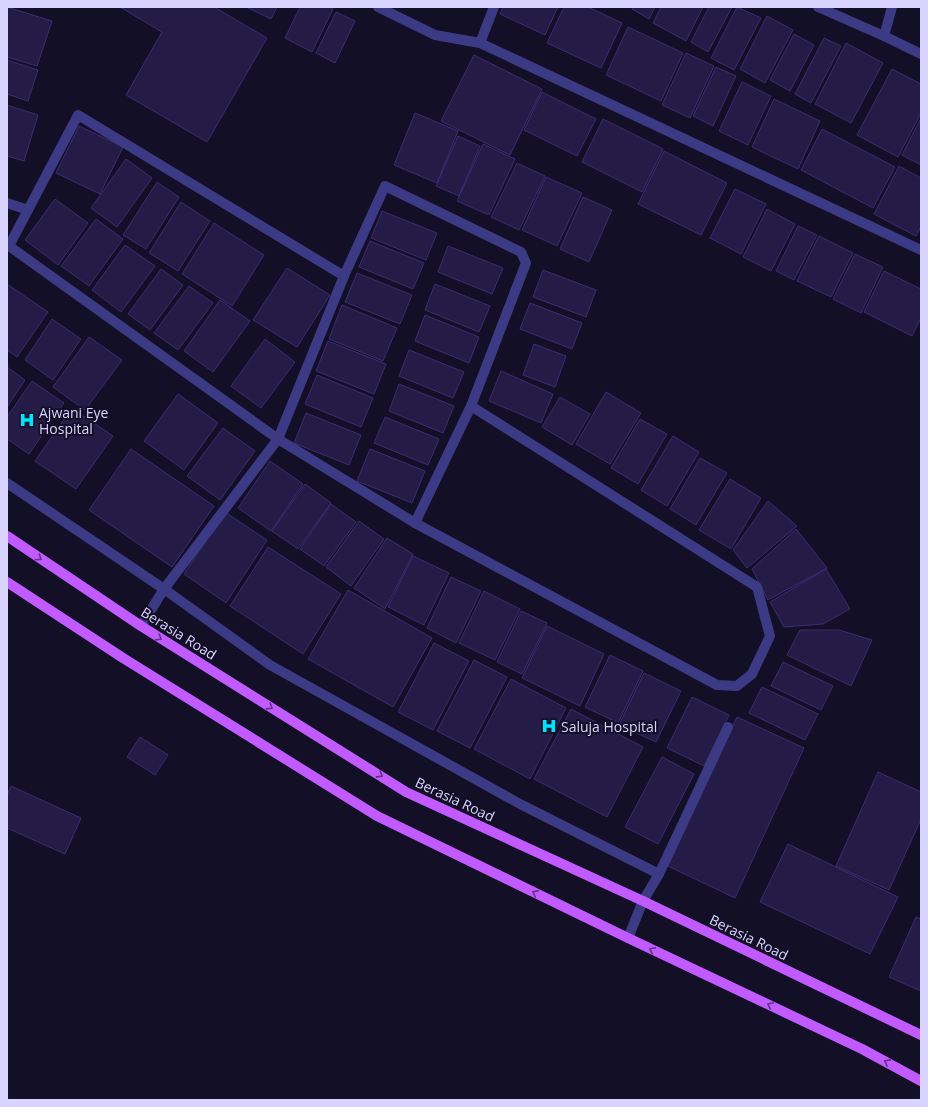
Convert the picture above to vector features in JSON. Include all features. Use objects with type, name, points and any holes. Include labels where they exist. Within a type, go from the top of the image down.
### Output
[{"type":"main road","name":"Berasia Road","points":[[7,536],[141,626],[406,792],[642,901],[921,1035]]},
{"type":"main road","points":[[7,582],[123,658],[377,816],[628,938],[862,1049],[921,1080]]},
{"type":"street","points":[[378,7],[435,35],[480,43],[921,250]]},
{"type":"street","points":[[480,43],[494,7]]},
{"type":"street","points":[[818,7],[921,54]]},
{"type":"street","points":[[884,36],[892,7]]},
{"type":"street","points":[[344,276],[78,115],[9,246],[278,439],[415,523],[717,685],[737,686],[752,674],[770,636],[757,587],[471,406]]},
{"type":"street","points":[[141,626],[164,589],[278,439],[344,276],[385,186],[521,252],[526,263],[471,406],[415,523]]},
{"type":"street","points":[[7,203],[28,210]]},
{"type":"street","points":[[7,483],[164,589],[270,665],[520,804],[659,874]]},
{"type":"street","points":[[628,938],[642,901],[659,874],[728,726]]},
{"type":"building","points":[[7,7],[52,21],[37,66],[7,57]]},
{"type":"building","points":[[120,7],[214,7],[267,38],[207,142],[126,95],[162,32]]},
{"type":"building","points":[[246,7],[277,7],[271,19]]},
{"type":"building","points":[[300,7],[330,7],[333,9],[312,52],[285,38]]},
{"type":"building","points":[[503,7],[558,7],[545,35],[500,14]]},
{"type":"building","points":[[564,7],[588,7],[622,23],[601,68],[547,43]]},
{"type":"building","points":[[633,7],[655,7],[649,19],[632,9]]},
{"type":"building","points":[[661,7],[703,7],[686,41],[653,23]]},
{"type":"building","points":[[709,7],[732,7],[708,52],[691,42]]},
{"type":"building","points":[[737,7],[761,18],[734,70],[711,58]]},
{"type":"building","points":[[336,12],[355,21],[335,63],[316,53]]},
{"type":"building","points":[[767,16],[793,30],[765,83],[740,69]]},
{"type":"building","points":[[628,27],[683,53],[661,101],[606,75]]},
{"type":"building","points":[[794,34],[814,45],[790,91],[770,80]]},
{"type":"building","points":[[824,38],[841,46],[811,103],[795,94]]},
{"type":"building","points":[[846,43],[883,63],[851,123],[815,104]]},
{"type":"building","points":[[686,53],[714,66],[690,118],[662,105]]},
{"type":"building","points":[[474,55],[542,89],[510,155],[441,121]]},
{"type":"building","points":[[7,60],[38,70],[28,101],[7,94]]},
{"type":"building","points":[[716,67],[736,76],[713,126],[693,116]]},
{"type":"building","points":[[892,69],[921,84],[921,113],[898,157],[857,135]]},
{"type":"building","points":[[742,82],[771,96],[748,145],[719,131]]},
{"type":"building","points":[[542,92],[596,119],[577,156],[524,130]]},
{"type":"building","points":[[774,99],[820,121],[798,169],[752,147]]},
{"type":"building","points":[[7,105],[38,115],[24,161],[7,156]]},
{"type":"building","points":[[415,113],[458,131],[437,183],[394,165]]},
{"type":"building","points":[[921,118],[921,165],[902,155]]},
{"type":"building","points":[[603,119],[663,149],[642,192],[582,162]]},
{"type":"building","points":[[79,126],[123,147],[100,194],[56,173]]},
{"type":"building","points":[[822,129],[895,167],[873,208],[801,170]]},
{"type":"building","points":[[458,136],[480,146],[459,196],[436,186]]},
{"type":"building","points":[[483,144],[515,159],[489,215],[457,201]]},
{"type":"building","points":[[664,151],[727,183],[701,235],[638,204]]},
{"type":"building","points":[[126,159],[152,178],[117,227],[91,208]]},
{"type":"building","points":[[517,163],[545,176],[519,230],[491,217]]},
{"type":"building","points":[[899,166],[921,178],[921,227],[916,236],[874,214]]},
{"type":"building","points":[[546,177],[582,193],[557,246],[522,230]]},
{"type":"building","points":[[157,182],[179,197],[146,249],[123,235]]},
{"type":"building","points":[[735,189],[766,204],[741,254],[710,238]]},
{"type":"building","points":[[583,197],[612,210],[589,262],[560,249]]},
{"type":"building","points":[[55,199],[88,223],[58,265],[25,240]]},
{"type":"building","points":[[181,202],[210,221],[178,271],[149,253]]},
{"type":"building","points":[[767,209],[795,224],[771,271],[743,257]]},
{"type":"building","points":[[382,211],[437,233],[426,260],[371,238]]},
{"type":"building","points":[[96,219],[123,239],[89,286],[61,266]]},
{"type":"building","points":[[214,223],[264,255],[232,306],[182,274]]},
{"type":"building","points":[[798,226],[817,235],[794,280],[776,271]]},
{"type":"building","points":[[819,236],[853,253],[831,297],[797,281]]},
{"type":"building","points":[[370,241],[424,263],[413,289],[359,267]]},
{"type":"building","points":[[125,245],[155,266],[121,312],[92,290]]},
{"type":"building","points":[[448,246],[503,268],[492,294],[438,272]]},
{"type":"building","points":[[855,254],[883,267],[861,313],[833,299]]},
{"type":"building","points":[[287,268],[330,295],[297,347],[253,320]]},
{"type":"building","points":[[161,269],[183,285],[150,330],[128,314]]},
{"type":"building","points":[[543,270],[596,290],[586,317],[533,297]]},
{"type":"building","points":[[884,271],[921,289],[921,318],[912,336],[864,312]]},
{"type":"building","points":[[357,273],[412,295],[400,324],[345,302]]},
{"type":"building","points":[[7,284],[48,312],[17,357],[7,350]]},
{"type":"building","points":[[435,284],[490,306],[479,332],[425,310]]},
{"type":"building","points":[[189,286],[213,303],[178,350],[154,333]]},
{"type":"building","points":[[220,300],[250,321],[213,372],[184,351]]},
{"type":"building","points":[[530,303],[582,323],[572,349],[520,329]]},
{"type":"building","points":[[342,305],[397,328],[383,361],[329,339]]},
{"type":"building","points":[[425,315],[479,337],[469,363],[415,341]]},
{"type":"building","points":[[52,319],[81,339],[53,380],[25,360]]},
{"type":"building","points":[[89,337],[122,360],[85,410],[53,387]]},
{"type":"building","points":[[265,339],[295,362],[261,408],[231,386]]},
{"type":"building","points":[[328,341],[386,364],[374,394],[316,371]]},
{"type":"building","points":[[534,344],[566,356],[555,387],[523,375]]},
{"type":"building","points":[[409,350],[464,372],[453,398],[399,376]]},
{"type":"building","points":[[7,367],[25,380],[7,407]]},
{"type":"building","points":[[501,371],[553,394],[541,423],[489,401]]},
{"type":"building","points":[[317,375],[373,398],[361,427],[305,404]]},
{"type":"building","points":[[32,381],[64,403],[29,454],[7,439],[7,417]]},
{"type":"building","points":[[399,384],[454,406],[443,433],[389,411]]},
{"type":"building","points":[[606,392],[641,413],[610,464],[576,444]]},
{"type":"building","points":[[178,394],[218,423],[184,470],[144,441]]},
{"type":"building","points":[[560,397],[590,414],[572,445],[542,427]]},
{"type":"building","points":[[72,408],[113,436],[76,489],[35,461]]},
{"type":"building","points":[[306,413],[361,435],[349,465],[294,443]]},
{"type":"building","points":[[385,417],[439,439],[428,465],[374,443]]},
{"type":"building","points":[[640,419],[667,434],[638,484],[611,468]]},
{"type":"building","points":[[223,428],[255,451],[220,500],[187,476]]},
{"type":"building","points":[[673,436],[699,452],[667,506],[641,490]]},
{"type":"building","points":[[131,449],[214,506],[172,567],[89,510]]},
{"type":"building","points":[[370,449],[425,471],[412,503],[357,481]]},
{"type":"building","points":[[700,458],[727,473],[696,525],[670,509]]},
{"type":"building","points":[[270,461],[303,484],[271,531],[238,508]]},
{"type":"building","points":[[730,479],[761,498],[731,549],[699,530]]},
{"type":"building","points":[[305,484],[331,503],[298,549],[272,531]]},
{"type":"building","points":[[768,501],[797,526],[747,568],[733,550]]},
{"type":"building","points":[[331,504],[356,522],[324,566],[300,549]]},
{"type":"building","points":[[225,512],[267,540],[226,603],[184,574]]},
{"type":"building","points":[[359,521],[384,539],[351,586],[326,567]]},
{"type":"building","points":[[796,529],[827,568],[768,600],[752,569]]},
{"type":"building","points":[[387,538],[413,554],[385,609],[354,588]]},
{"type":"building","points":[[268,547],[341,594],[303,654],[230,606]]},
{"type":"building","points":[[413,556],[449,573],[424,625],[388,607]]},
{"type":"building","points":[[826,569],[850,609],[823,624],[784,627],[770,602]]},
{"type":"building","points":[[451,577],[481,591],[456,643],[427,628]]},
{"type":"building","points":[[348,590],[432,638],[393,707],[308,659]]},
{"type":"building","points":[[484,591],[520,609],[495,660],[459,643]]},
{"type":"building","points":[[521,611],[547,623],[522,674],[497,662]]},
{"type":"building","points":[[547,626],[604,654],[580,706],[522,678]]},
{"type":"building","points":[[800,630],[839,630],[872,640],[851,686],[787,655]]},
{"type":"building","points":[[434,643],[469,661],[433,730],[398,712]]},
{"type":"building","points":[[610,655],[643,671],[618,723],[585,707]]},
{"type":"building","points":[[474,660],[507,677],[470,748],[437,731]]},
{"type":"building","points":[[783,662],[833,686],[821,710],[771,686]]},
{"type":"building","points":[[644,673],[681,691],[656,742],[619,725]]},
{"type":"building","points":[[511,679],[566,708],[530,779],[474,749]]},
{"type":"building","points":[[762,687],[818,714],[805,740],[749,713]]},
{"type":"building","points":[[692,697],[729,715],[704,766],[667,748]]},
{"type":"building","points":[[571,709],[643,747],[607,817],[534,779]]},
{"type":"building","points":[[737,717],[804,748],[735,898],[668,866]]},
{"type":"building","points":[[140,737],[168,755],[155,775],[127,757]]},
{"type":"building","points":[[662,757],[694,774],[658,844],[625,827]]},
{"type":"building","points":[[878,772],[921,792],[921,819],[889,890],[836,866]]},
{"type":"building","points":[[11,786],[81,818],[65,854],[7,828],[7,795]]},
{"type":"building","points":[[788,844],[898,897],[870,954],[760,902]]},
{"type":"building","points":[[916,917],[921,919],[921,991],[889,977]]},
{"type":"place","name":"Ajwani Eye Hospital","points":[[27,420]]},
{"type":"place","name":"Saluja Hospital","points":[[549,726]]}]
